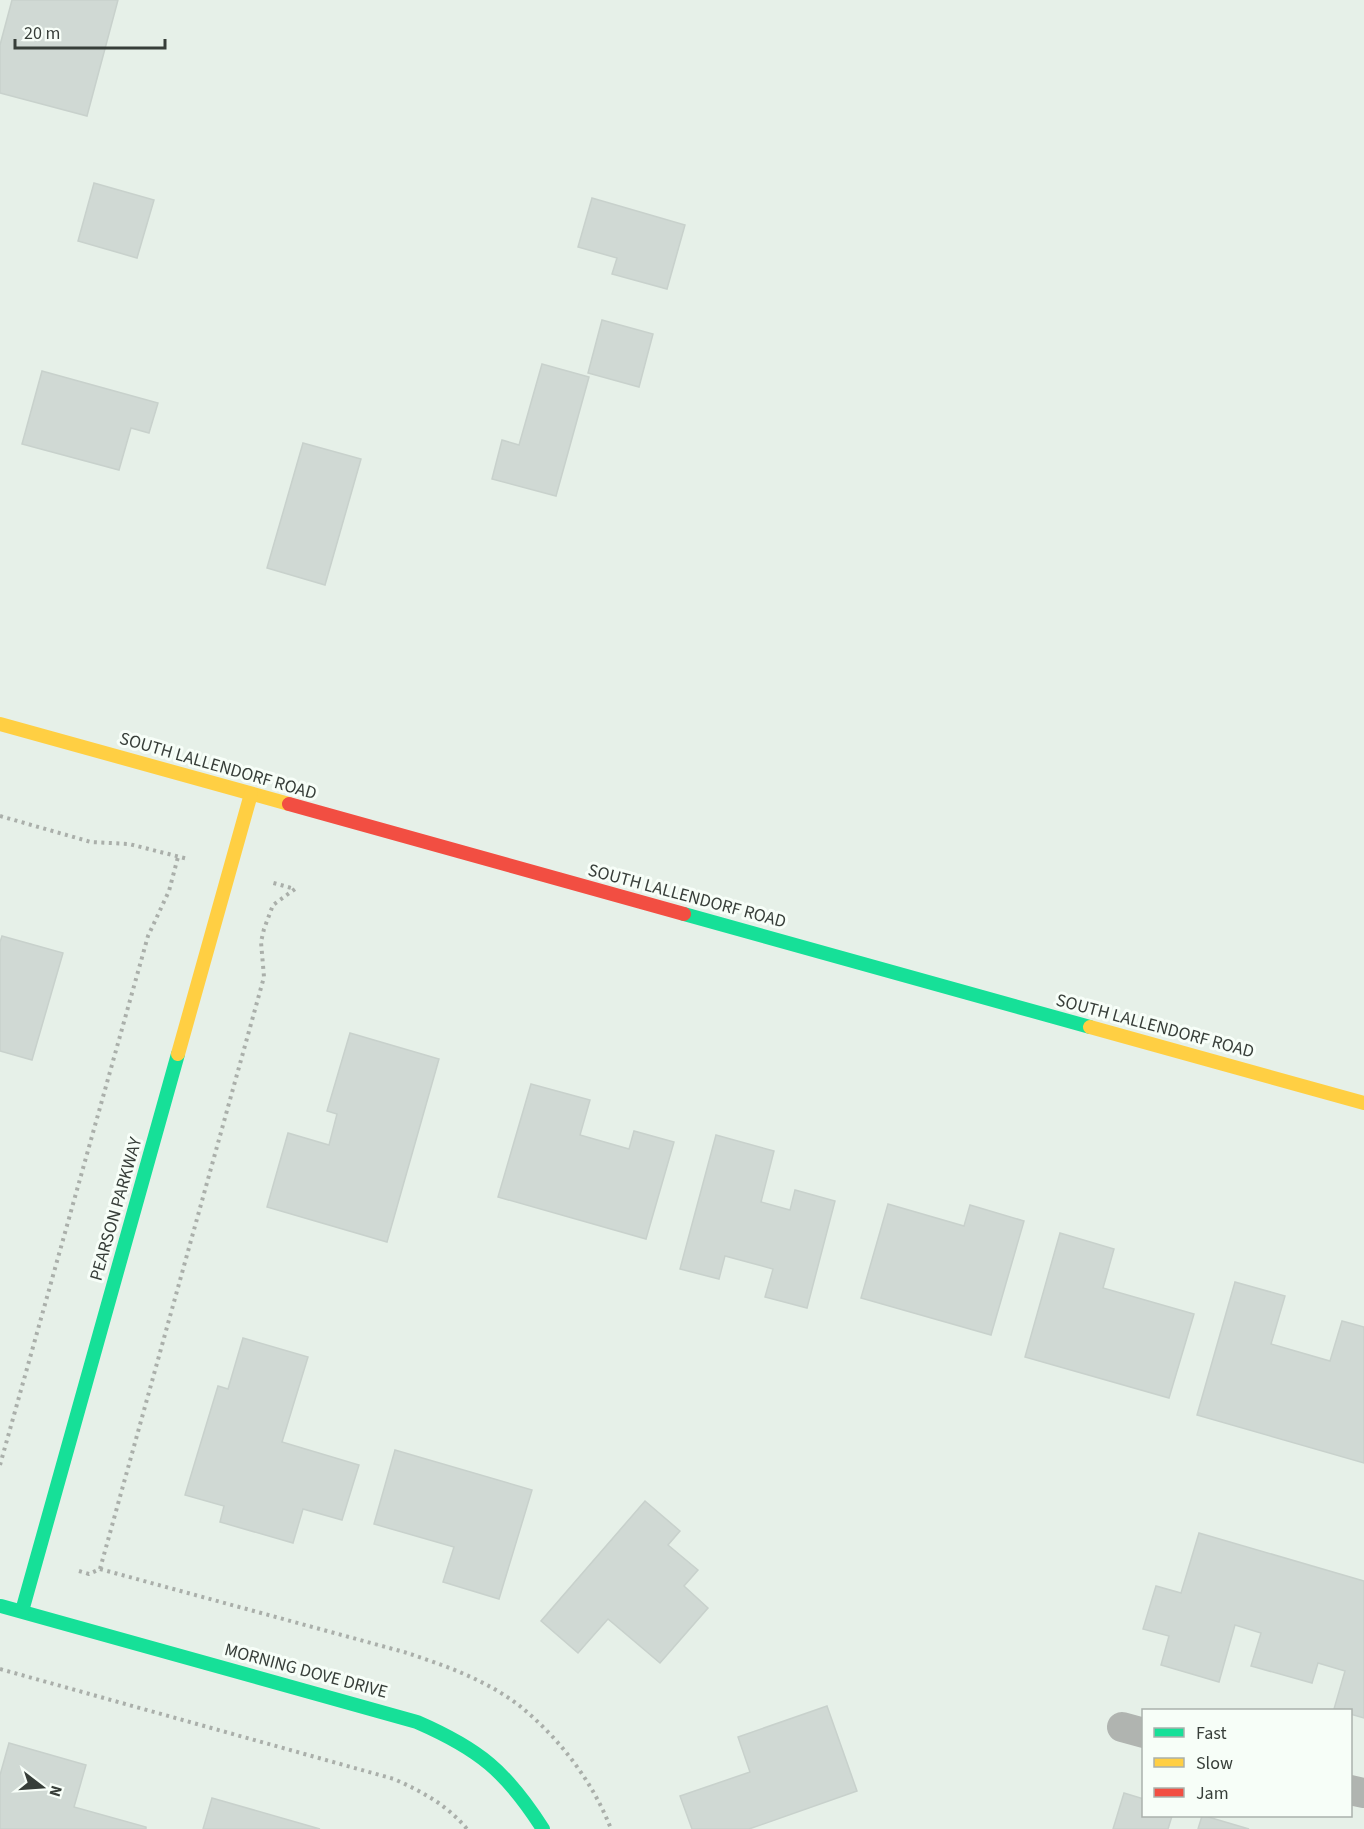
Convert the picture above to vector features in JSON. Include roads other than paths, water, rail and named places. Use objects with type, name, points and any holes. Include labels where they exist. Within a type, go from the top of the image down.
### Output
[{"type":"street","name":"SOUTH LALLENDORF ROAD","points":[[0,724],[1364,1103]]},
{"type":"street","name":"PEARSON PARKWAY","points":[[22,1611],[251,794]]},
{"type":"street","points":[[0,1605],[22,1611]]},
{"type":"street","name":"MORNING DOVE DRIVE","points":[[22,1611],[417,1722],[449,1736],[482,1757],[524,1800],[543,1829]]}]
